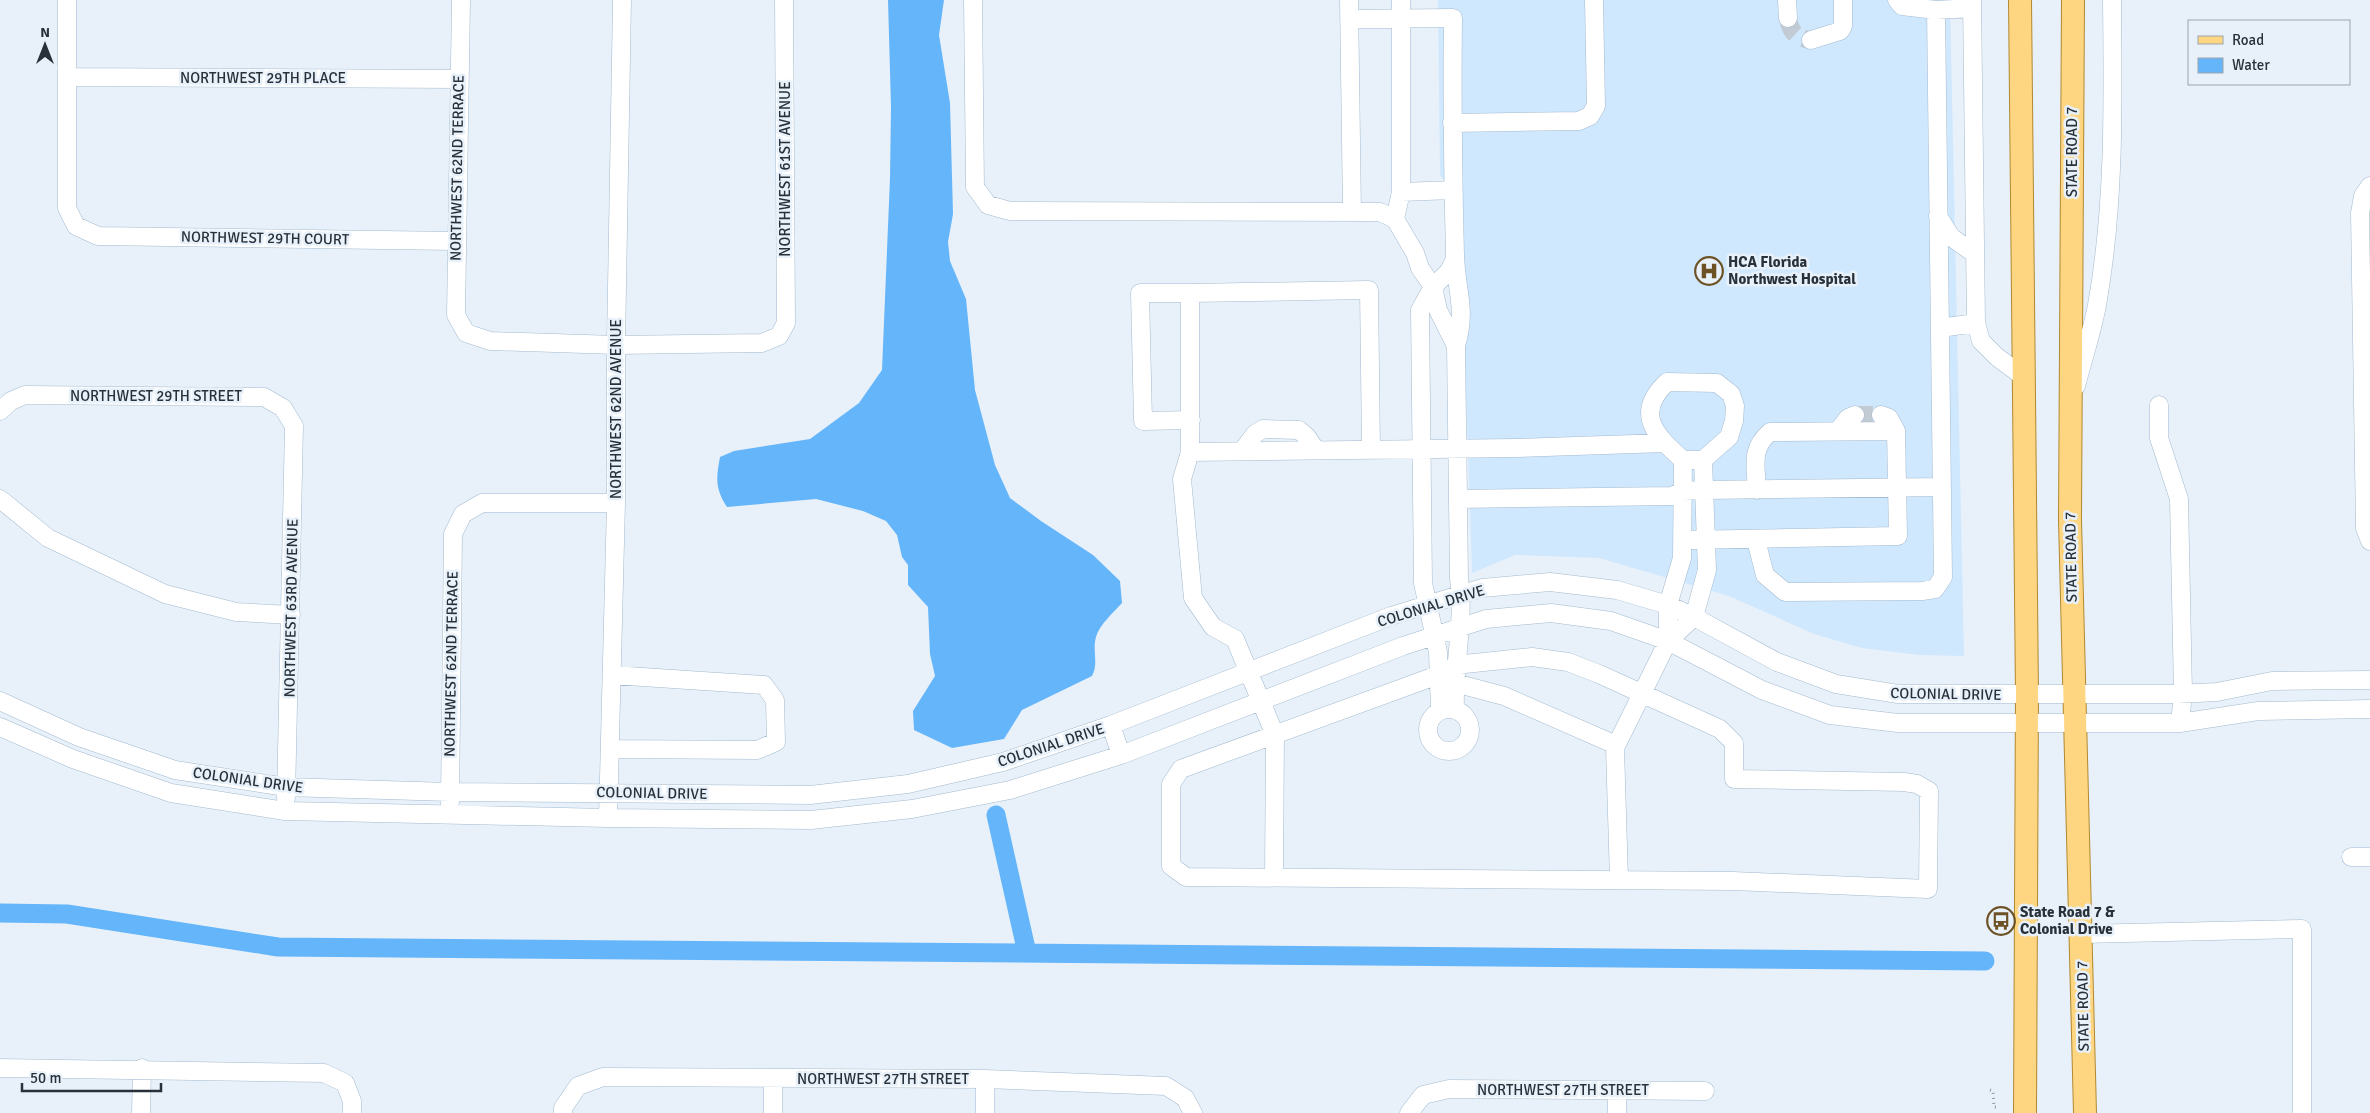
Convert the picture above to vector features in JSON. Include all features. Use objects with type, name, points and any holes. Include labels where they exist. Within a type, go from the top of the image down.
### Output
[{"type":"main road","points":[[2020,0],[2027,695],[2025,1113]]},
{"type":"main road","name":"STATE ROAD 7","points":[[2073,0],[2070,520],[2073,693],[2082,934],[2085,1113]]},
{"type":"street","points":[[67,0],[67,76]]},
{"type":"street","name":"NORTHWEST 62ND TERRACE","points":[[461,0],[456,315],[466,333],[490,340],[616,345]]},
{"type":"street","name":"NORTHWEST 62ND AVENUE","points":[[608,818],[616,503],[616,345],[622,0]]},
{"type":"street","name":"NORTHWEST 61ST AVENUE","points":[[616,345],[762,343],[779,336],[786,323],[784,0]]},
{"type":"street","points":[[973,0],[974,187],[988,205],[1010,211],[1380,212],[1395,219],[1415,252],[1420,268],[1433,287],[1438,310],[1456,346]]},
{"type":"street","points":[[1349,0],[1352,212]]},
{"type":"street","points":[[1395,219],[1400,192],[1401,0]]},
{"type":"street","points":[[1452,123],[1579,121],[1590,116],[1596,106],[1594,0]]},
{"type":"street","points":[[1787,0],[1788,18]]},
{"type":"street","points":[[1811,40],[1840,31],[1843,26],[1843,0]]},
{"type":"street","points":[[1897,0],[1902,6],[1936,10],[1972,4],[1976,323],[1981,341],[1997,357],[2024,377]]},
{"type":"street","points":[[2071,406],[2097,305],[2109,206],[2113,136],[2112,0]]},
{"type":"street","points":[[1756,540],[1765,575],[1785,592],[1922,591],[1935,588],[1943,577],[1936,10]]},
{"type":"street","points":[[1349,20],[1453,18],[1453,190],[1455,259],[1461,305],[1461,328],[1456,346],[1459,578],[1461,595],[1455,683],[1447,710],[1438,675],[1436,634],[1423,583],[1420,310],[1433,287],[1449,271],[1455,259]]},
{"type":"street","name":"NORTHWEST 29TH PLACE","points":[[67,76],[459,79]]},
{"type":"street","name":"NORTHWEST 29TH COURT","points":[[67,76],[67,208],[76,226],[98,236],[456,242]]},
{"type":"street","points":[[2370,186],[2363,196],[2360,213],[2364,528],[2370,541]]},
{"type":"street","points":[[1400,192],[1453,190]]},
{"type":"street","points":[[1938,215],[1951,237],[1975,254]]},
{"type":"street","points":[[1191,420],[1143,420],[1140,293],[1369,290],[1371,449]]},
{"type":"street","points":[[1190,293],[1190,452],[1182,479],[1194,598],[1212,627],[1236,639],[1248,673],[1275,735],[1274,877]]},
{"type":"street","points":[[1940,328],[1976,323]]},
{"type":"street","points":[[1667,382],[1717,382],[1731,394],[1735,406],[1734,420],[1729,437],[1703,460],[1683,460],[1664,443],[1653,427],[1649,409],[1655,394],[1667,382]]},
{"type":"street","name":"NORTHWEST 29TH STREET","points":[[0,411],[11,401],[26,395],[264,397],[283,408]]},
{"type":"street","points":[[2159,405],[2159,438],[2179,499],[2183,693],[2180,723]]},
{"type":"street","name":"NORTHWEST 63RD AVENUE","points":[[283,408],[294,426],[285,811]]},
{"type":"street","points":[[1838,431],[1848,418],[1855,415]]},
{"type":"street","points":[[1684,540],[1898,536],[1904,488],[1896,431],[1889,418],[1881,415]]},
{"type":"street","points":[[1757,490],[1756,449],[1760,440],[1770,432],[1896,431]]},
{"type":"street","points":[[1190,452],[1664,443]]},
{"type":"street","points":[[1668,641],[1668,605],[1679,576],[1684,540],[1683,460]]},
{"type":"street","points":[[1619,880],[1616,745],[1668,641],[1694,617],[1707,570],[1703,460]]},
{"type":"street","points":[[1458,499],[1672,496],[1683,491],[1703,490],[1942,487]]},
{"type":"street","points":[[0,499],[48,538],[165,594],[236,612],[291,615]]},
{"type":"street","name":"NORTHWEST 62ND TERRACE","points":[[450,816],[453,534],[463,514],[482,503],[616,503]]},
{"type":"street","name":"COLONIAL DRIVE","points":[[0,701],[79,737],[175,770],[286,787],[450,792],[810,795],[908,784],[1003,762],[1111,725],[1391,616],[1482,588],[1550,582],[1617,590],[1668,605],[1777,662],[1836,684],[1898,694],[2027,695],[2217,692],[2272,682],[2370,680]]},
{"type":"street","name":"COLONIAL DRIVE","points":[[0,727],[73,759],[171,793],[285,811],[450,816],[811,820],[912,809],[1010,790],[1121,755],[1436,634],[1486,619],[1552,613],[1611,621],[1668,641],[1762,690],[1830,715],[1898,722],[2180,723],[2266,711],[2370,709]]},
{"type":"street","points":[[1438,675],[1181,769],[1171,784],[1171,866],[1186,877],[1732,881],[1928,889],[1929,791],[1917,784],[1904,782],[1734,779],[1734,743],[1720,729],[1568,662],[1532,657],[1455,665]]},
{"type":"street","points":[[611,749],[757,750],[776,742],[775,700],[764,685],[612,675]]},
{"type":"street","points":[[1455,683],[1504,696],[1616,745]]},
{"type":"street","points":[[1111,725],[1121,755]]},
{"type":"street","points":[[1003,762],[1010,790]]},
{"type":"street","points":[[2351,857],[2370,857]]},
{"type":"street","points":[[2082,934],[2302,929],[2302,1113]]},
{"type":"street","points":[[0,1068],[142,1068],[324,1073],[345,1083],[352,1101],[352,1113]]},
{"type":"street","points":[[141,1113],[142,1068]]},
{"type":"street","name":"NORTHWEST 27TH STREET","points":[[562,1113],[563,1108],[578,1086],[603,1077],[985,1079],[1166,1086],[1189,1106]]},
{"type":"street","points":[[773,1079],[773,1113]]},
{"type":"street","points":[[985,1079],[985,1113]]},
{"type":"street","name":"NORTHWEST 27TH STREET","points":[[1409,1113],[1423,1095],[1450,1089],[1705,1091]]},
{"type":"street","points":[[1617,1091],[1617,1113]]},
{"type":"path","points":[[1990,1090],[1993,1091],[1994,1107],[1998,1107]]},
{"type":"shaded area","name":"HCA Florida Northwest Hospital","points":[[1438,0],[1950,0],[1964,656],[1919,655],[1862,648],[1814,634],[1729,596],[1599,558],[1515,555],[1472,573],[1460,206],[1440,175]]},
{"type":"water","points":[[888,0],[944,0],[939,35],[950,103],[953,214],[948,242],[950,261],[966,299],[975,390],[995,465],[1010,498],[1093,555],[1120,581],[1122,603],[1098,632],[1095,642],[1095,666],[1092,676],[1022,710],[1004,739],[952,748],[914,730],[913,711],[935,676],[930,654],[928,607],[908,585],[908,565],[902,557],[897,535],[886,521],[863,511],[816,499],[727,507],[718,489],[720,457],[734,451],[810,439],[859,403],[882,370],[890,178],[891,107]]},
{"type":"waterway","points":[[996,815],[1027,953]]},
{"type":"waterway","points":[[0,913],[67,914],[278,947],[1985,961]]},
{"type":"tunnel","points":[[1788,18],[1790,27],[1795,34],[1811,40]]},
{"type":"tunnel","points":[[1855,415],[1881,415]]},
{"type":"place","name":"HCA Florida Northwest Hospital","points":[[1709,271]]},
{"type":"place","name":"State Road 7 & Colonial Drive","points":[[2001,921]]}]
